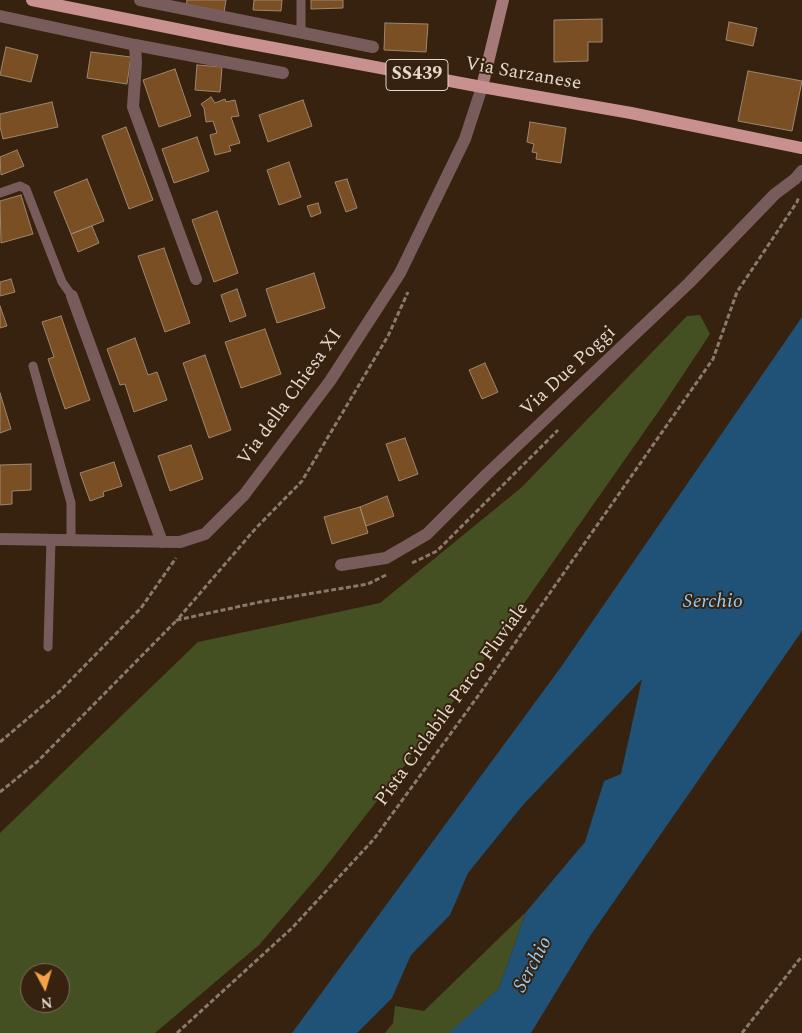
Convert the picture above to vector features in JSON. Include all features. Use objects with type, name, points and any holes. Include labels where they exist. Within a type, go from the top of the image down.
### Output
[{"type":"main road","name":"Via Sarzanese","points":[[32,0],[482,87],[631,113],[802,148]]},
{"type":"street","points":[[145,0],[373,47]]},
{"type":"street","points":[[482,87],[503,0]]},
{"type":"street","points":[[0,16],[135,45],[283,73]]},
{"type":"street","points":[[135,45],[134,107],[196,279]]},
{"type":"street","name":"Via della Chiesa XI","points":[[0,539],[180,542],[205,534],[244,495],[335,373],[400,273],[465,139],[482,87]]},
{"type":"street","name":"Via Due Poggi","points":[[341,565],[386,558],[427,534],[487,474],[689,283],[775,194],[795,179],[802,171]]},
{"type":"street","points":[[72,296],[162,542]]},
{"type":"lane","points":[[300,0],[301,32]]},
{"type":"lane","points":[[0,192],[20,186],[26,189],[62,282],[72,296]]},
{"type":"lane","points":[[33,366],[71,504],[71,540]]},
{"type":"lane","points":[[48,647],[51,540]]},
{"type":"path","name":"Pista Ciclabile Parco Fluviale","points":[[177,1033],[292,928],[374,839],[483,688],[712,359],[737,292],[797,202],[802,188]]},
{"type":"path","points":[[0,792],[37,762],[177,620],[256,528],[302,481],[388,336],[408,291]]},
{"type":"path","points":[[411,563],[437,551],[560,428]]},
{"type":"path","points":[[0,742],[59,692],[141,608],[189,539]]},
{"type":"path","points":[[177,620],[260,602],[368,584],[394,571]]},
{"type":"path","points":[[742,1033],[802,956]]},
{"type":"green space","points":[[700,315],[710,334],[663,405],[437,724],[320,874],[259,945],[155,1033],[0,1033],[0,833],[198,642],[380,603],[522,487],[687,316]]},
{"type":"green space","points":[[526,912],[499,988],[454,1029],[449,1033],[385,1033],[393,1023],[395,1006],[424,1011]]},
{"type":"water","name":"Serchio","points":[[802,317],[802,631],[590,936],[531,1033],[449,1033],[499,988],[526,912],[585,842],[604,781],[621,774],[642,679],[523,805],[468,873],[450,915],[411,955],[392,998],[357,1033],[292,1033],[561,667]]},
{"type":"building","points":[[187,0],[226,0],[224,13],[186,7]]},
{"type":"building","points":[[254,0],[282,0],[281,11],[253,10]]},
{"type":"building","points":[[311,0],[343,0],[343,8],[311,9]]},
{"type":"building","points":[[602,19],[602,42],[588,42],[588,61],[554,62],[554,20]]},
{"type":"building","points":[[729,22],[757,28],[753,46],[726,40]]},
{"type":"building","points":[[385,23],[428,24],[426,52],[384,50]]},
{"type":"building","points":[[6,47],[38,55],[31,82],[0,75]]},
{"type":"building","points":[[91,52],[131,57],[127,84],[87,78]]},
{"type":"building","points":[[197,65],[222,67],[220,92],[195,90]]},
{"type":"building","points":[[175,69],[191,116],[159,127],[143,80]]},
{"type":"building","points":[[748,71],[802,81],[792,131],[738,121]]},
{"type":"building","points":[[211,97],[215,103],[225,99],[226,102],[235,100],[239,116],[231,117],[240,143],[229,146],[231,151],[215,155],[210,135],[217,133],[213,121],[206,122],[204,108],[201,104]]},
{"type":"building","points":[[303,100],[312,126],[268,142],[259,115]]},
{"type":"building","points":[[52,102],[58,127],[3,139],[0,127],[0,114]]},
{"type":"building","points":[[530,122],[566,128],[561,163],[536,159],[537,153],[532,152],[534,144],[527,142]]},
{"type":"building","points":[[126,127],[153,200],[129,209],[102,136]]},
{"type":"building","points":[[197,137],[209,171],[174,183],[162,149]]},
{"type":"building","points":[[17,150],[24,166],[1,175],[0,157]]},
{"type":"building","points":[[289,162],[301,197],[279,205],[267,170]]},
{"type":"building","points":[[87,179],[104,221],[71,234],[54,192]]},
{"type":"building","points":[[347,179],[357,208],[346,212],[335,182]]},
{"type":"building","points":[[21,195],[33,234],[1,243],[0,201]]},
{"type":"building","points":[[318,203],[321,213],[311,217],[307,206]]},
{"type":"building","points":[[217,211],[238,273],[214,282],[192,220]]},
{"type":"building","points":[[92,226],[99,243],[78,252],[71,234]]},
{"type":"building","points":[[164,248],[190,323],[165,332],[138,256]]},
{"type":"building","points":[[314,273],[325,308],[277,323],[266,289]]},
{"type":"building","points":[[11,279],[15,292],[0,296],[0,282]]},
{"type":"building","points":[[237,289],[246,316],[230,322],[221,295]]},
{"type":"building","points":[[0,306],[7,326],[0,328]]},
{"type":"building","points":[[61,316],[90,400],[65,409],[48,359],[54,357],[42,322]]},
{"type":"building","points":[[265,329],[281,374],[241,388],[225,342]]},
{"type":"building","points":[[135,338],[148,375],[157,372],[167,400],[134,412],[125,384],[120,385],[107,349]]},
{"type":"building","points":[[205,355],[231,430],[209,438],[183,363]]},
{"type":"building","points":[[485,363],[498,392],[482,399],[469,370]]},
{"type":"building","points":[[0,393],[11,429],[0,433]]},
{"type":"building","points":[[405,438],[418,474],[399,481],[386,444]]},
{"type":"building","points":[[191,445],[203,479],[170,491],[158,456]]},
{"type":"building","points":[[114,462],[122,486],[103,492],[104,496],[90,501],[80,473]]},
{"type":"building","points":[[31,464],[31,490],[12,491],[12,504],[0,505],[0,465]]},
{"type":"building","points":[[387,496],[394,516],[366,526],[360,507]]},
{"type":"building","points":[[360,507],[368,533],[332,544],[324,517]]}]
